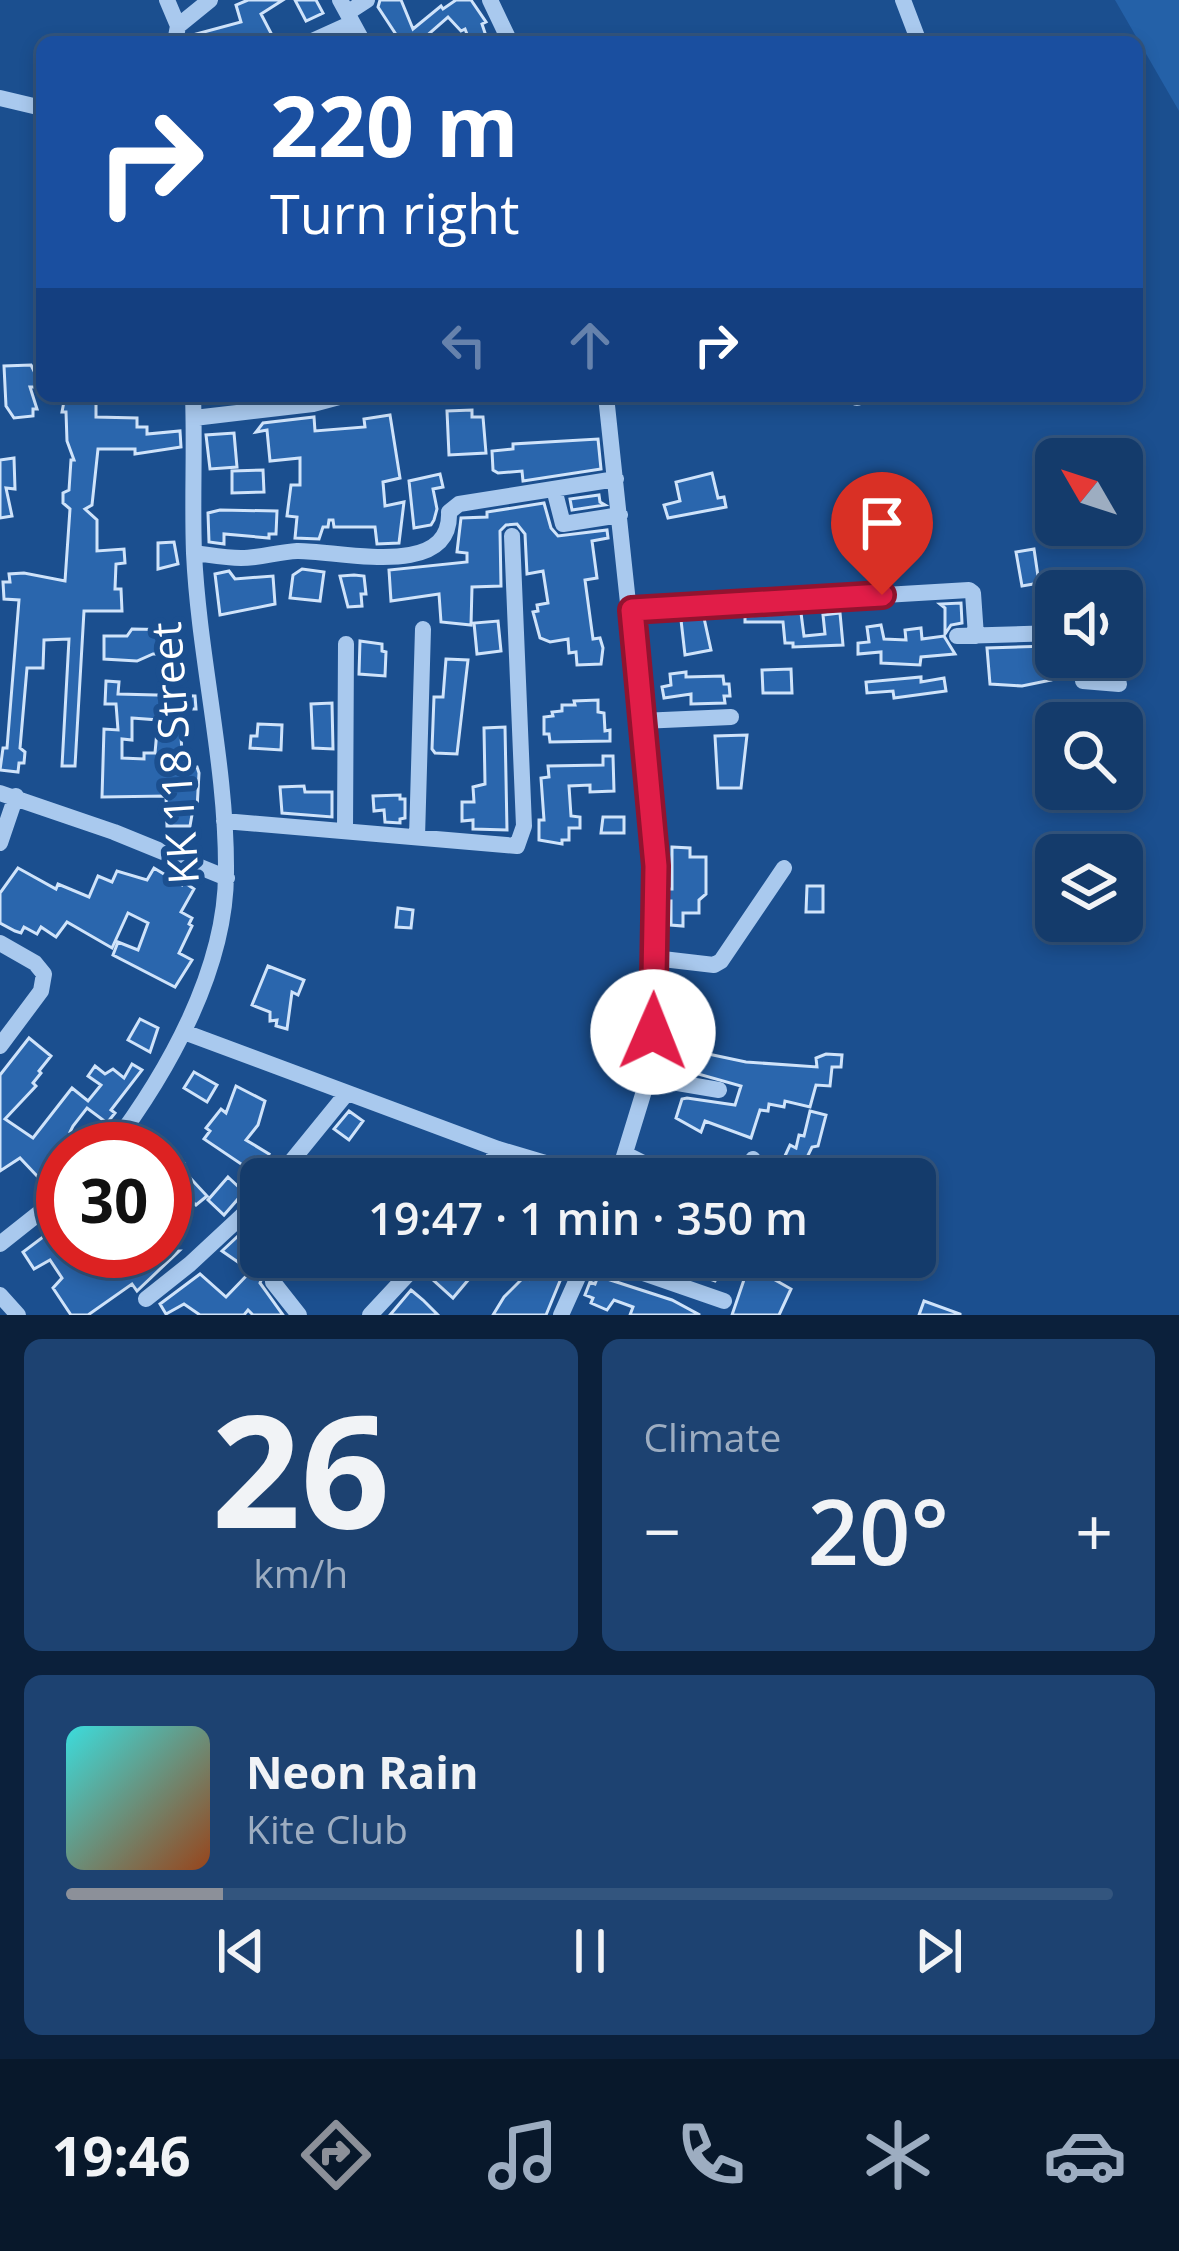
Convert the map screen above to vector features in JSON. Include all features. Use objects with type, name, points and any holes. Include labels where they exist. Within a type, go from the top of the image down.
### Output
[{"type":"street","points":[[167,0],[177,34],[210,0]]},
{"type":"street","points":[[317,36],[367,0]]},
{"type":"street","points":[[490,0],[507,36]]},
{"type":"street","points":[[903,0],[917,36]]},
{"type":"street","points":[[0,98],[36,107]]},
{"type":"street","name":"KK 118 Street","points":[[129,1122],[157,1083],[205,982],[227,878],[194,554],[194,402]]},
{"type":"street","points":[[194,418],[320,402]]},
{"type":"street","points":[[607,402],[656,866],[648,1078],[625,1158]]},
{"type":"street","points":[[194,554],[237,559],[302,551],[408,557],[440,542],[448,532],[452,507],[616,479]]},
{"type":"street","points":[[554,489],[562,524],[620,515]]},
{"type":"street","points":[[224,821],[517,846],[524,826],[512,536]]},
{"type":"street","points":[[632,610],[969,590],[973,593],[966,636],[1035,634]]},
{"type":"street","points":[[417,836],[423,629]]},
{"type":"street","points":[[345,830],[346,644]]},
{"type":"street","points":[[1083,678],[1119,684]]},
{"type":"street","points":[[641,722],[731,717]]},
{"type":"street","points":[[0,843],[8,794],[227,878]]},
{"type":"street","points":[[654,958],[714,965],[721,961],[784,868]]},
{"type":"street","points":[[0,943],[35,963],[44,974],[41,992],[0,1046]]},
{"type":"street","points":[[184,1032],[529,1158]]},
{"type":"street","points":[[648,1078],[719,1090]]},
{"type":"street","points":[[294,1158],[347,1093]]},
{"type":"street","points":[[494,1158],[499,1149]]},
{"type":"street","points":[[626,1155],[632,1158]]},
{"type":"street","points":[[0,1244],[36,1215]]},
{"type":"street","points":[[146,1299],[240,1218]]},
{"type":"street","points":[[370,1315],[404,1278]]},
{"type":"street","points":[[568,1313],[580,1278]]},
{"type":"street","points":[[659,1278],[724,1300]]},
{"type":"street","points":[[273,1282],[299,1315]]},
{"type":"street","points":[[0,1295],[18,1315]]},
{"type":"shaded area","points":[[1115,0],[1179,0],[1179,111],[1143,49],[1143,36],[1136,36]]},
{"type":"building","points":[[248,0],[283,0],[261,14],[272,36],[189,36],[241,22],[236,5]]},
{"type":"building","points":[[295,0],[316,0],[323,13],[306,21]]},
{"type":"building","points":[[380,0],[401,0],[413,29],[441,6],[471,0],[486,22],[482,24],[486,36],[468,36],[448,17],[426,36],[397,36],[378,7]]},
{"type":"building","points":[[31,365],[36,375],[36,387],[30,387],[37,409],[33,416],[14,418],[6,406],[4,366]]},
{"type":"building","points":[[64,402],[96,402],[96,417],[137,418],[137,427],[147,427],[147,434],[180,431],[181,447],[135,454],[135,449],[98,449],[92,505],[85,509],[97,520],[97,551],[124,549],[125,563],[116,564],[115,589],[121,589],[122,611],[84,611],[75,766],[62,766],[69,639],[44,640],[43,668],[27,668],[20,748],[25,752],[24,763],[19,763],[18,772],[0,770],[3,748],[7,748],[19,600],[4,599],[3,582],[10,582],[9,574],[24,573],[65,581],[70,509],[63,503],[63,493],[69,490],[74,460],[67,441],[66,412],[62,412]]},
{"type":"building","points":[[472,410],[472,417],[483,417],[486,453],[449,455],[447,411]]},
{"type":"building","points":[[390,415],[400,478],[383,482],[385,506],[404,502],[399,543],[377,544],[375,527],[334,527],[333,520],[323,527],[319,539],[295,538],[297,517],[287,516],[291,485],[300,485],[300,458],[270,461],[267,430],[256,432],[263,423],[314,417],[315,431],[365,427],[364,419]]},
{"type":"building","points":[[234,433],[237,467],[210,469],[206,435]]},
{"type":"building","points":[[598,439],[601,469],[523,481],[522,471],[493,470],[492,451],[513,449],[513,444]]},
{"type":"building","points":[[14,458],[15,489],[6,488],[12,516],[0,518],[0,460]]},
{"type":"building","points":[[263,470],[264,492],[232,493],[232,471]]},
{"type":"building","points":[[712,473],[718,498],[724,497],[726,507],[668,518],[664,505],[680,501],[676,482]]},
{"type":"building","points":[[440,474],[443,487],[433,489],[434,520],[414,528],[409,481]]},
{"type":"building","points":[[599,495],[605,505],[572,510],[570,499]]},
{"type":"building","points":[[544,503],[558,536],[607,530],[608,538],[592,541],[597,578],[585,580],[593,639],[600,638],[603,648],[601,664],[577,665],[576,652],[569,653],[568,639],[550,642],[540,638],[533,612],[538,611],[537,605],[548,603],[543,571],[527,574],[525,534],[517,524],[500,531],[501,586],[472,587],[471,625],[441,622],[439,594],[391,601],[389,570],[467,562],[467,553],[457,552],[461,518],[487,517],[487,512]]},
{"type":"building","points":[[277,511],[276,534],[269,538],[224,534],[224,544],[209,542],[208,513]]},
{"type":"building","points":[[174,542],[178,564],[158,569],[158,543]]},
{"type":"building","points":[[1034,549],[1035,584],[1022,586],[1016,552]]},
{"type":"building","points":[[302,569],[324,572],[320,601],[290,598],[293,575]]},
{"type":"building","points":[[229,571],[235,579],[273,576],[275,604],[220,615],[215,574]]},
{"type":"building","points":[[340,576],[364,576],[366,594],[361,594],[362,606],[348,607]]},
{"type":"building","points":[[961,603],[962,623],[951,625],[945,634],[945,608],[940,604]]},
{"type":"building","points":[[801,613],[804,636],[825,634],[823,615],[840,613],[843,645],[793,647],[785,643],[783,622],[745,622],[745,616]]},
{"type":"building","points":[[704,618],[711,650],[685,655],[681,620]]},
{"type":"building","points":[[498,621],[501,651],[477,654],[474,623]]},
{"type":"building","points":[[881,625],[884,639],[906,640],[905,630],[921,628],[922,639],[944,636],[955,654],[921,657],[920,665],[881,663],[881,652],[858,654],[858,643],[869,642],[867,627]]},
{"type":"building","points":[[132,629],[180,630],[185,646],[178,647],[178,654],[153,654],[137,661],[104,659],[104,636],[127,636]]},
{"type":"building","points":[[360,641],[382,644],[385,676],[359,674]]},
{"type":"building","points":[[1035,646],[1035,678],[1051,680],[1022,686],[990,684],[987,648]]},
{"type":"building","points":[[446,659],[468,660],[457,754],[432,749],[434,697],[443,697]]},
{"type":"building","points":[[791,669],[792,693],[763,693],[762,670]]},
{"type":"building","points":[[686,672],[686,677],[723,676],[730,696],[724,696],[725,703],[691,704],[691,694],[664,698],[662,687],[671,685],[670,674]]},
{"type":"building","points":[[921,677],[921,682],[944,678],[946,691],[894,698],[893,691],[867,693],[866,682]]},
{"type":"building","points":[[106,681],[119,682],[118,694],[195,696],[196,709],[186,709],[186,737],[181,737],[183,766],[197,767],[199,773],[197,809],[193,809],[190,826],[167,826],[166,796],[102,797],[104,729],[118,730],[116,704],[105,704]],"holes":[[[132,718],[158,720],[155,753],[144,753],[144,759],[122,758],[122,739],[132,740]]]},
{"type":"building","points":[[598,700],[610,741],[550,742],[549,734],[544,734],[544,717],[562,711],[562,705]]},
{"type":"building","points":[[332,703],[333,749],[313,748],[311,704]]},
{"type":"building","points":[[258,724],[282,725],[281,750],[250,748]]},
{"type":"building","points":[[505,727],[507,830],[473,829],[473,820],[462,821],[462,802],[474,802],[473,787],[485,784],[484,728]]},
{"type":"building","points":[[747,735],[741,788],[718,788],[715,736]]},
{"type":"building","points":[[603,756],[613,756],[614,791],[590,792],[590,785],[569,786],[571,816],[580,817],[580,828],[569,828],[569,840],[562,844],[539,840],[539,820],[544,820],[541,778],[549,777],[548,766],[603,765]]},
{"type":"building","points":[[304,786],[305,792],[332,792],[332,817],[282,813],[280,787]]},
{"type":"building","points":[[373,796],[405,799],[405,818],[400,823],[385,822],[384,810],[374,811]]},
{"type":"building","points":[[603,817],[624,817],[624,833],[601,833]]},
{"type":"building","points":[[672,847],[690,848],[690,857],[706,857],[706,894],[699,900],[699,913],[683,913],[683,926],[671,925],[671,901],[667,901],[668,889],[672,889]]},
{"type":"building","points":[[18,868],[56,889],[58,884],[89,897],[98,876],[112,882],[117,871],[147,880],[154,868],[194,889],[181,912],[192,918],[192,926],[179,953],[192,960],[175,987],[113,955],[118,942],[138,950],[148,923],[128,913],[112,948],[67,922],[56,937],[41,927],[37,934],[24,927],[21,933],[0,923],[0,893]]},
{"type":"building","points":[[807,886],[823,886],[823,912],[806,912]]},
{"type":"building","points":[[398,908],[413,910],[411,928],[396,927]]},
{"type":"building","points":[[268,966],[304,980],[298,995],[292,992],[287,1029],[276,1026],[277,1020],[270,1021],[270,1012],[252,1005]]},
{"type":"building","points":[[140,1019],[158,1028],[150,1052],[128,1040]]},
{"type":"building","points":[[29,1038],[51,1056],[33,1083],[36,1086],[5,1119],[33,1138],[36,1134],[36,1175],[20,1158],[0,1171],[0,1075]]},
{"type":"building","points":[[694,1051],[746,1062],[817,1067],[816,1058],[842,1055],[841,1067],[832,1067],[830,1086],[816,1085],[810,1107],[785,1101],[784,1107],[769,1104],[768,1111],[760,1110],[751,1138],[705,1121],[701,1132],[676,1118],[682,1099],[735,1105],[741,1086],[691,1072]]},
{"type":"building","points":[[132,1064],[142,1070],[111,1110],[115,1113],[108,1122],[87,1108],[76,1122],[45,1122],[72,1088],[88,1101],[101,1085],[88,1076],[95,1066],[105,1074],[113,1069],[124,1078]]},
{"type":"building","points":[[194,1072],[217,1085],[207,1102],[184,1088]]},
{"type":"building","points":[[236,1086],[265,1101],[258,1125],[246,1140],[269,1154],[266,1158],[240,1158],[240,1163],[204,1139],[210,1131],[206,1128],[221,1109],[226,1113]]},
{"type":"building","points":[[349,1111],[363,1121],[349,1140],[334,1129]]},
{"type":"building","points":[[810,1111],[826,1115],[818,1146],[812,1147],[807,1158],[784,1158],[790,1145],[796,1148],[799,1135],[804,1136]]},
{"type":"building","points":[[228,1177],[240,1188],[240,1197],[224,1215],[208,1200]]},
{"type":"building","points":[[192,1180],[207,1196],[196,1205],[192,1202]]},
{"type":"building","points":[[237,1237],[240,1263],[222,1251]]},
{"type":"building","points":[[36,1242],[36,1268],[34,1269],[23,1252]]},
{"type":"building","points":[[200,1274],[226,1297],[244,1278],[262,1278],[260,1283],[283,1315],[253,1315],[248,1310],[244,1315],[200,1315],[184,1304],[166,1314],[160,1304]]},
{"type":"building","points":[[62,1278],[151,1278],[137,1291],[132,1284],[88,1315],[71,1315],[53,1288]]},
{"type":"building","points":[[431,1278],[470,1278],[453,1298]]},
{"type":"building","points":[[523,1278],[561,1278],[546,1315],[493,1315]]},
{"type":"building","points":[[597,1278],[604,1278],[672,1300],[700,1315],[630,1315],[633,1307],[614,1300],[607,1310],[585,1295],[590,1282],[595,1284]]},
{"type":"building","points":[[745,1278],[772,1278],[791,1289],[779,1315],[732,1315]]},
{"type":"building","points":[[411,1290],[423,1300],[438,1315],[390,1315]]},
{"type":"building","points":[[924,1301],[960,1314],[960,1315],[919,1315]]},
{"type":"route","points":[[653,1032],[656,866],[632,610],[882,595]]}]
